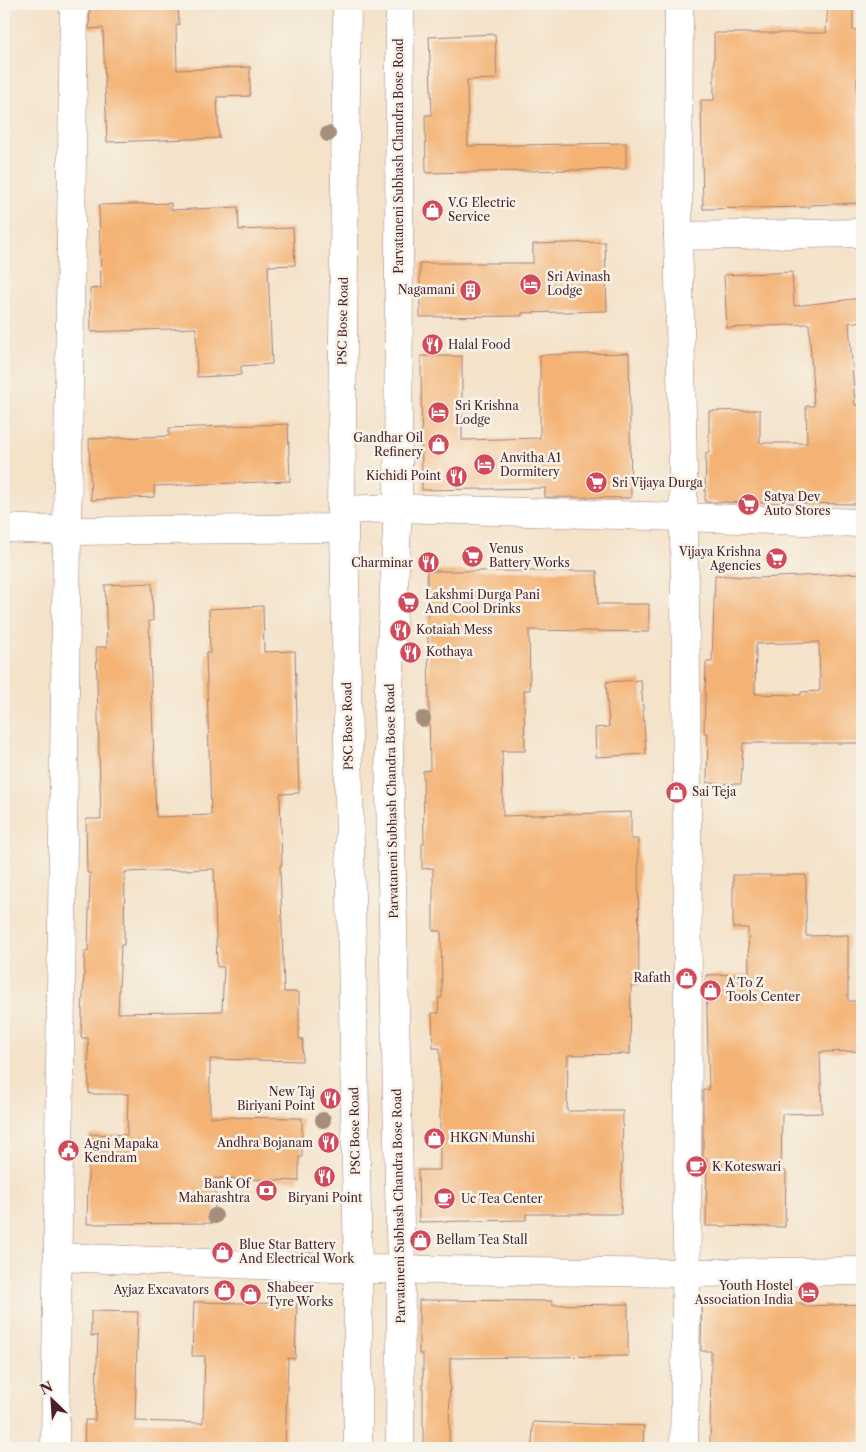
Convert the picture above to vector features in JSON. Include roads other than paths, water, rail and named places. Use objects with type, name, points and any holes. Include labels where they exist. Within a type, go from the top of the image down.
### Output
[{"type":"street","points":[[56,1448],[74,4]]},
{"type":"street","name":"PSC Bose Road","points":[[347,4],[342,519],[358,1269],[358,1448]]},
{"type":"street","name":"Parvataneni Subhash Chandra Bose Road","points":[[400,4],[398,508],[388,709],[401,1269],[400,1448]]},
{"type":"street","points":[[679,4],[678,236],[685,519],[687,1273],[684,1448]]},
{"type":"street","points":[[678,236],[862,233]]},
{"type":"street","points":[[4,528],[68,531],[342,519],[398,508],[685,519],[862,523]]},
{"type":"street","points":[[58,1258],[358,1269],[687,1273],[862,1271]]},
{"type":"place","name":"V.G Electric Service","points":[[432,210]]},
{"type":"place","name":"Sri Avinash Lodge","points":[[531,284]]},
{"type":"place","name":"Nagamani","points":[[471,290]]},
{"type":"place","name":"Halal Food","points":[[432,345]]},
{"type":"place","name":"Sri Krishna Lodge","points":[[439,413]]},
{"type":"place","name":"Gandhar Oil Refinery","points":[[439,445]]},
{"type":"place","name":"Anvitha A1 Dormitery","points":[[484,465]]},
{"type":"place","name":"Kichidi Point","points":[[457,476]]},
{"type":"place","name":"Sri Vijaya Durga","points":[[596,483]]},
{"type":"place","name":"Satya Dev Auto Stores","points":[[748,504]]},
{"type":"place","name":"Venus Battery Works","points":[[473,556]]},
{"type":"place","name":"Vijaya Krishna Agencies","points":[[777,559]]},
{"type":"place","name":"Charminar","points":[[429,563]]},
{"type":"place","name":"Lakshmi Durga Pani And Cool Drinks","points":[[409,602]]},
{"type":"place","name":"Kotaiah Mess","points":[[400,630]]},
{"type":"place","name":"Kothaya","points":[[410,652]]},
{"type":"place","name":"Sai Teja","points":[[676,792]]},
{"type":"place","name":"Rafath","points":[[687,978]]},
{"type":"place","name":"A To Z Tools Center","points":[[710,990]]},
{"type":"place","name":"New Taj Biriyani Point","points":[[331,1099]]},
{"type":"place","name":"HKGN Munshi","points":[[434,1138]]},
{"type":"place","name":"Andhra Bojanam","points":[[329,1143]]},
{"type":"place","name":"Agni Mapaka Kendram","points":[[68,1151]]},
{"type":"place","name":"K Koteswari","points":[[696,1167]]},
{"type":"place","name":"Biryani Point","points":[[325,1177]]},
{"type":"place","name":"Bank Of Maharashtra","points":[[266,1191]]},
{"type":"place","name":"Uc Tea Center","points":[[445,1199]]},
{"type":"place","name":"Bellam Tea Stall","points":[[420,1240]]},
{"type":"place","name":"Blue Star Battery And Electrical Work","points":[[223,1252]]},
{"type":"place","name":"Ayjaz Excavators","points":[[225,1290]]},
{"type":"place","name":"Youth Hostel Association India","points":[[809,1293]]},
{"type":"place","name":"Shabeer Tyre Works","points":[[251,1295]]}]
